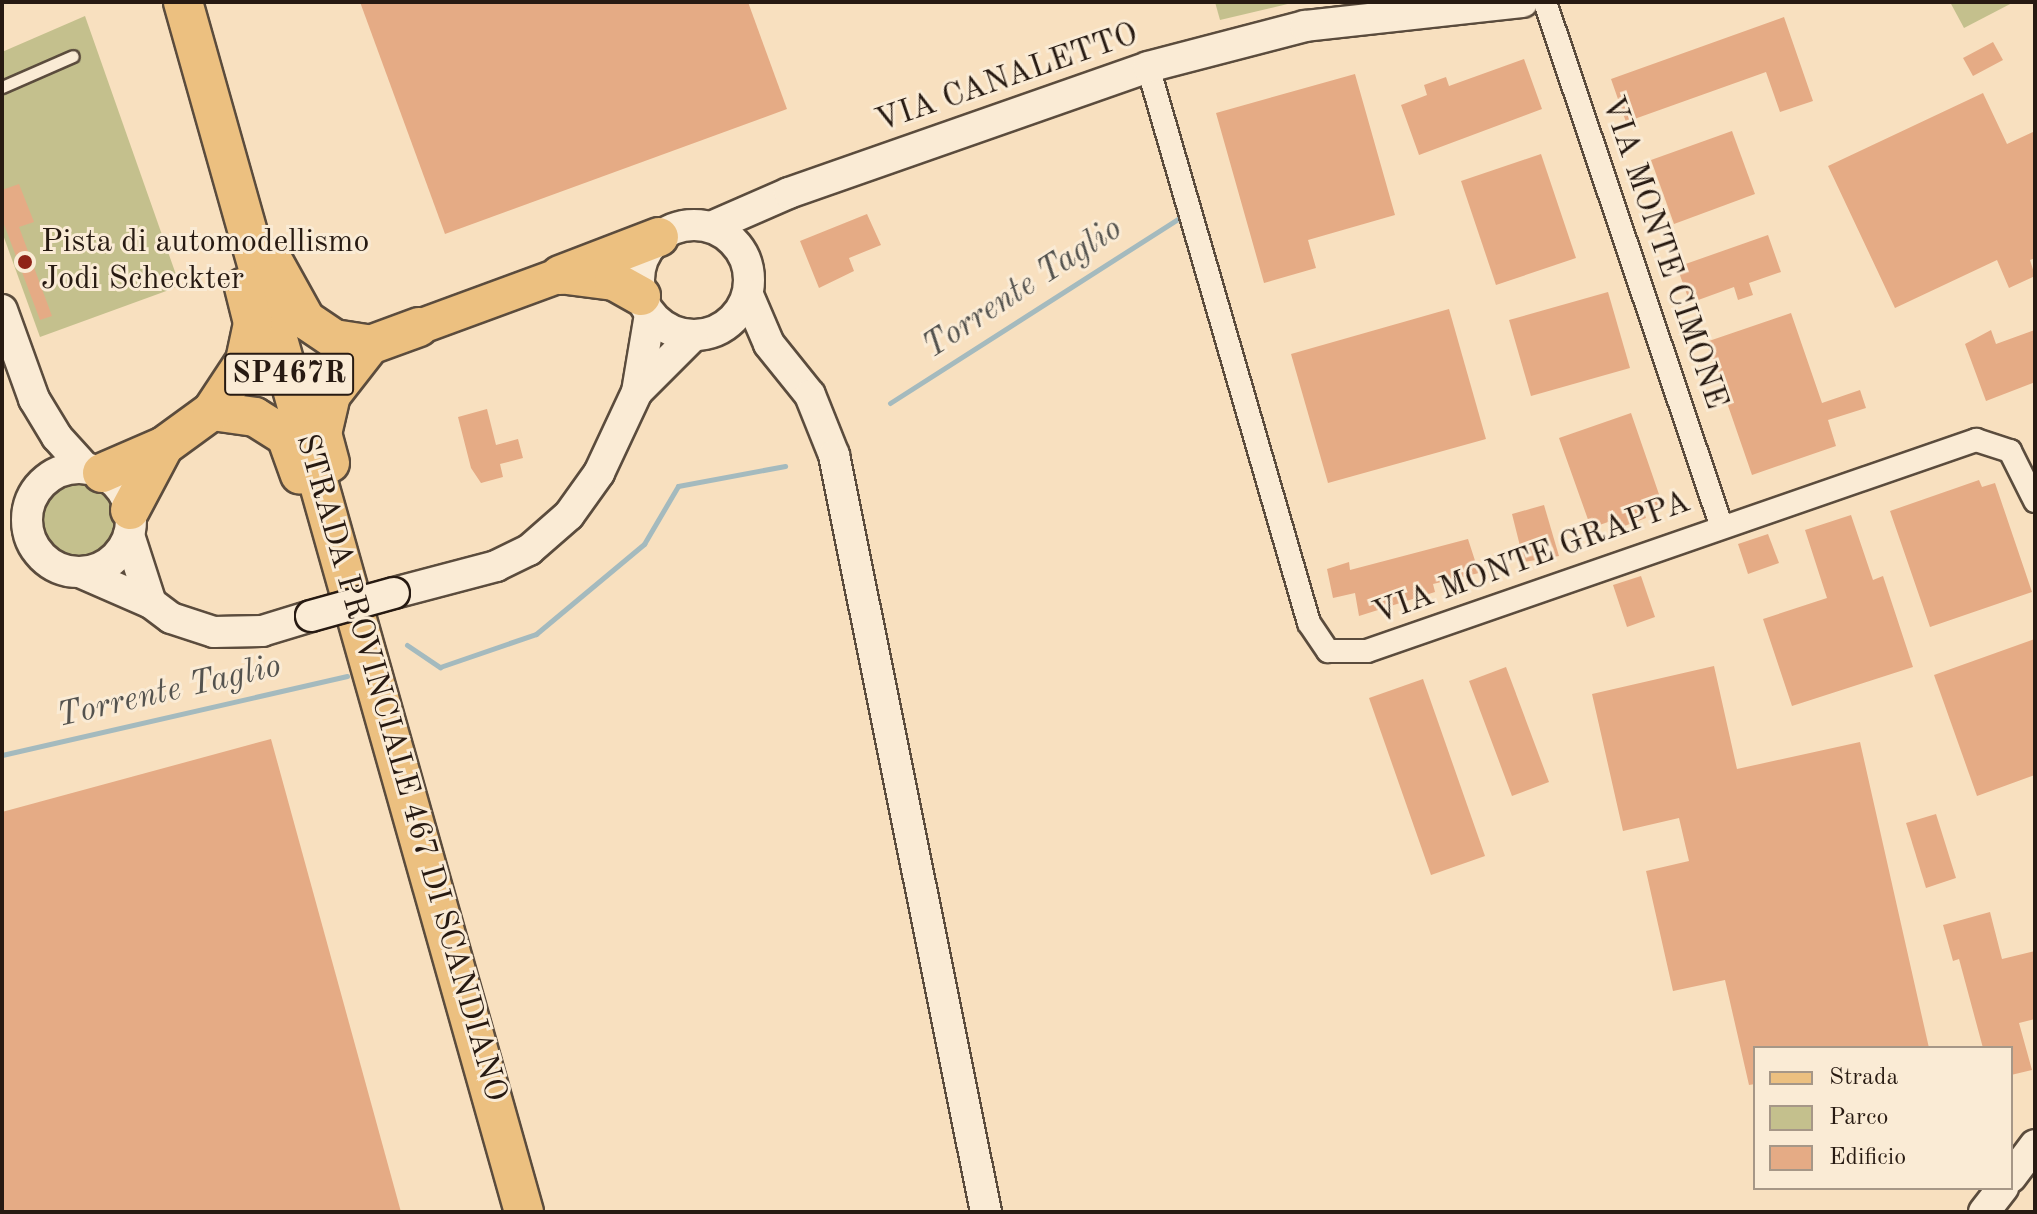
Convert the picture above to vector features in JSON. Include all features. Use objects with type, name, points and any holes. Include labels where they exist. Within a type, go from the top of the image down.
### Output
[{"type":"highway","name":"STRADA PROVINCIALE 467 DI SCANDIANO","points":[[183,2],[524,1212]]},
{"type":"highway","points":[[209,91],[277,272],[306,320],[334,339],[370,345],[419,327]]},
{"type":"highway","points":[[94,471],[164,446],[212,411],[245,361],[253,323],[225,206],[209,91]]},
{"type":"highway","points":[[560,275],[659,237]]},
{"type":"highway","points":[[560,275],[614,281],[646,305]]},
{"type":"highway","points":[[368,658],[352,543],[322,434],[331,395],[370,345]]},
{"type":"highway","points":[[212,411],[255,417],[286,436],[368,658]]},
{"type":"highway","points":[[130,522],[164,446]]},
{"type":"main road","name":"VIA CANALETTO","points":[[711,227],[1148,67],[1305,26],[1523,2]]},
{"type":"main road","points":[[637,392],[707,333],[738,315],[748,281],[743,248],[757,208]]},
{"type":"main road","points":[[34,399],[30,407],[42,483],[15,528],[43,559],[61,570],[82,573],[151,603],[171,618],[214,632],[262,631],[496,566],[529,550],[585,497],[637,392],[646,305],[641,264],[659,237],[679,227],[711,227],[731,238],[769,344],[810,395],[834,455],[986,1212]]},
{"type":"main road","points":[[419,327],[560,275]]},
{"type":"main road","points":[[646,305],[674,332],[707,333],[769,344]]},
{"type":"main road","points":[[2,310],[34,399],[57,437],[94,471],[123,492],[151,603]]},
{"type":"main road","points":[[2,500],[42,483],[94,471]]},
{"type":"main road","points":[[82,573],[112,561],[130,522]]},
{"type":"main road","points":[[2013,1174],[2035,1145]]},
{"type":"main road","points":[[1984,1212],[2001,1190]]},
{"type":"street","name":"VIA MONTE CIMONE","points":[[1545,2],[1721,525]]},
{"type":"street","name":"VIA MONTE GRAPPA","points":[[1148,67],[1309,623],[1328,651],[1367,651],[1721,525],[1976,440],[2010,451],[2035,501]]},
{"type":"lane","points":[[2,87],[73,56]]},
{"type":"green space","points":[[1215,2],[1296,2],[1220,20]]},
{"type":"green space","points":[[1950,2],[2014,2],[1964,28]]},
{"type":"green space","points":[[85,16],[180,286],[40,337],[2,232],[2,52]]},
{"type":"green space","points":[[81,479],[96,482],[109,491],[118,504],[121,519],[118,534],[109,547],[96,556],[81,559],[66,556],[53,547],[44,534],[41,519],[44,504],[53,491],[66,482]]},
{"type":"building","points":[[360,2],[748,2],[787,109],[445,234]]},
{"type":"building","points":[[1784,17],[1813,101],[1780,112],[1766,72],[1626,122],[1611,79]]},
{"type":"building","points":[[1993,42],[2003,60],[1973,76],[1963,58]]},
{"type":"building","points":[[1524,59],[1542,109],[1419,155],[1401,105],[1427,95],[1424,85],[1446,77],[1449,86]]},
{"type":"building","points":[[1355,74],[1395,215],[1308,240],[1316,268],[1264,283],[1216,113]]},
{"type":"building","points":[[1983,93],[2007,144],[2035,131],[2035,258],[2030,260],[2035,276],[2009,288],[1997,260],[1895,308],[1828,166]]},
{"type":"building","points":[[1732,131],[1755,194],[1674,224],[1651,160]]},
{"type":"building","points":[[1541,154],[1576,258],[1496,285],[1461,181]]},
{"type":"building","name":"Pista di automodellismo Jodi Scheckter","points":[[19,184],[34,222],[19,227],[52,316],[40,320],[2,219],[2,190]]},
{"type":"building","points":[[867,214],[881,245],[849,258],[854,271],[819,288],[800,241]]},
{"type":"building","points":[[1768,235],[1781,272],[1749,283],[1753,295],[1738,300],[1734,287],[1690,303],[1677,267]]},
{"type":"building","points":[[1608,292],[1630,368],[1531,396],[1509,320]]},
{"type":"building","points":[[1449,309],[1486,439],[1328,483],[1291,354]]},
{"type":"building","points":[[1791,313],[1822,403],[1860,390],[1866,408],[1828,420],[1836,446],[1752,475],[1706,342]]},
{"type":"building","points":[[1991,330],[1996,344],[2035,330],[2035,382],[1986,401],[1965,344]]},
{"type":"building","points":[[487,409],[496,445],[518,439],[523,458],[500,464],[503,477],[481,483],[471,468],[458,417]]},
{"type":"building","points":[[1631,413],[1662,503],[1643,510],[1646,518],[1611,531],[1608,522],[1591,528],[1559,438]]},
{"type":"building","points":[[1979,480],[1982,487],[1995,483],[2032,592],[1930,627],[1890,511]]},
{"type":"building","points":[[1544,505],[1559,556],[1524,562],[1512,514]]},
{"type":"building","points":[[1851,515],[1873,580],[1883,576],[1913,667],[1792,706],[1763,619],[1827,598],[1805,530]]},
{"type":"building","points":[[1768,534],[1779,563],[1748,574],[1738,544]]},
{"type":"building","points":[[1468,539],[1479,573],[1433,584],[1435,592],[1359,616],[1355,593],[1333,598],[1327,569],[1349,562],[1350,570]]},
{"type":"building","points":[[1641,576],[1655,617],[1627,627],[1613,585]]},
{"type":"building","points":[[2035,639],[2035,775],[1977,796],[1934,675]]},
{"type":"building","points":[[1714,666],[1737,769],[1860,742],[1929,1046],[1753,1046],[1753,1084],[1749,1085],[1725,980],[1673,991],[1646,871],[1689,861],[1679,818],[1623,831],[1592,694]]},
{"type":"building","points":[[1506,667],[1549,782],[1512,796],[1469,681]]},
{"type":"building","points":[[1423,679],[1485,856],[1431,875],[1369,698]]},
{"type":"building","points":[[271,739],[401,1212],[2,1212],[2,812]]},
{"type":"building","points":[[1936,814],[1956,878],[1926,888],[1906,823]]},
{"type":"building","points":[[1990,912],[2002,959],[2035,951],[2035,1019],[2019,1023],[2032,1070],[2013,1075],[2013,1046],[1982,1046],[1959,959],[1953,961],[1943,925]]},
{"type":"waterway","name":"Torrente Taglio","points":[[890,403],[1182,216]]},
{"type":"waterway","name":"Torrente Taglio","points":[[407,645],[440,667],[536,634],[644,544],[678,486],[785,466]]},
{"type":"waterway","name":"Torrente Taglio","points":[[2,755],[347,676]]},
{"type":"place","name":"Pista di automodellismo Jodi Scheckter","points":[[25,262]]}]
